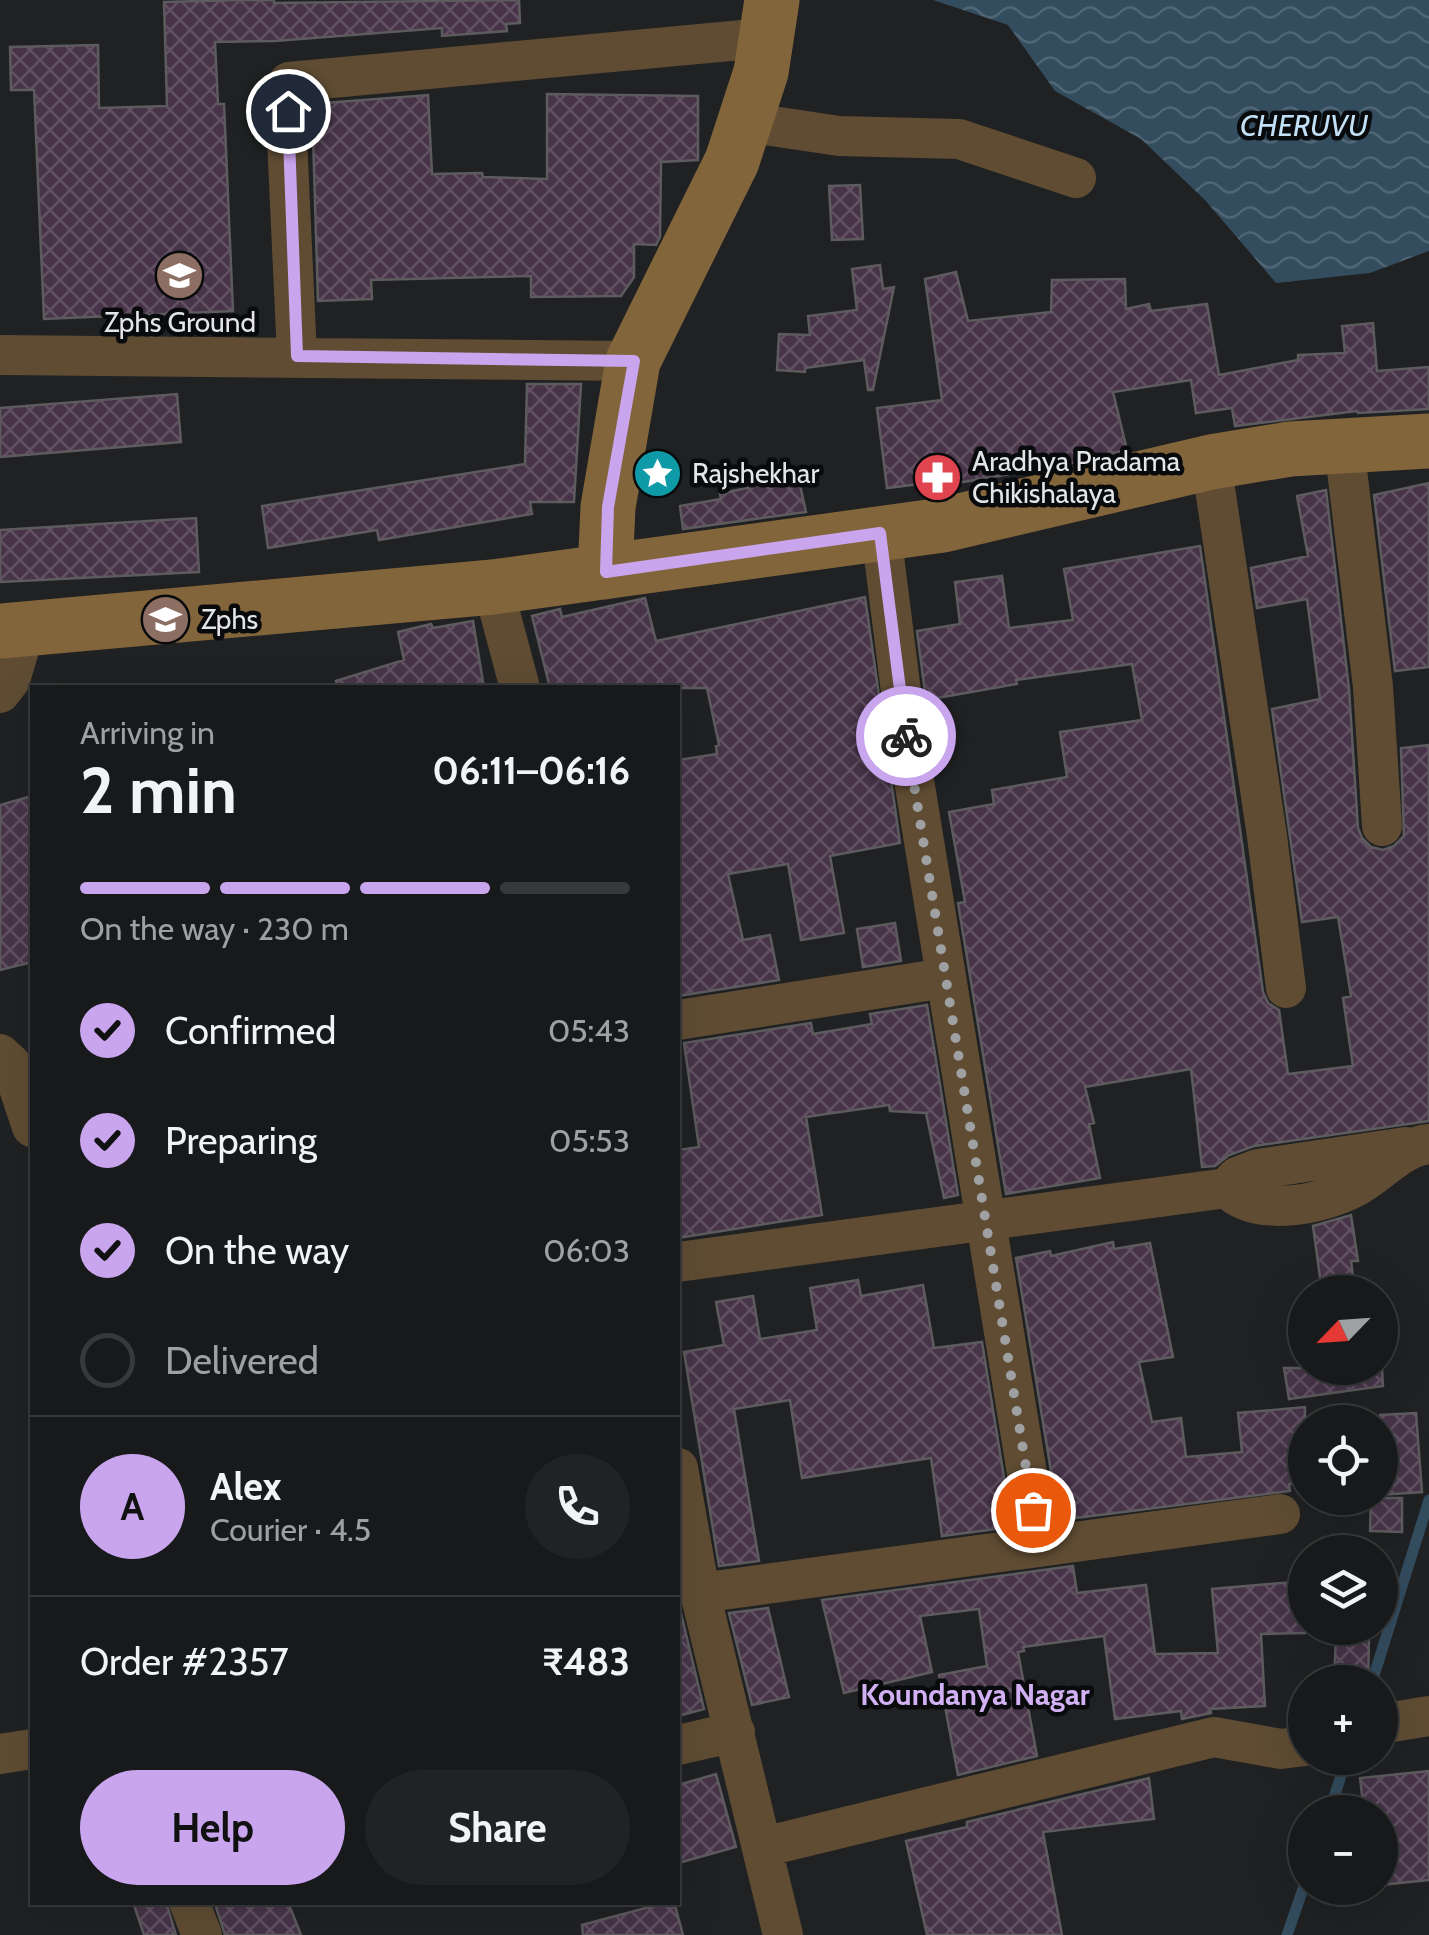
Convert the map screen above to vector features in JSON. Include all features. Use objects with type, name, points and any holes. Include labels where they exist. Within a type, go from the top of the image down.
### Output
[{"type":"main road","points":[[606,572],[608,507],[634,361],[732,161],[760,72],[768,19]]},
{"type":"main road","points":[[13,630],[493,587],[606,572],[944,525],[1211,462],[1290,449],[1429,440]]},
{"type":"street","points":[[297,356],[287,139],[289,82],[768,19]]},
{"type":"street","points":[[745,122],[840,136],[959,140],[1076,178]]},
{"type":"street","points":[[0,355],[634,361]]},
{"type":"street","points":[[1344,445],[1373,688],[1382,826]]},
{"type":"street","points":[[1211,462],[1286,988]]},
{"type":"street","points":[[880,533],[906,731],[1039,1547]]},
{"type":"street","points":[[493,587],[519,685]]},
{"type":"street","points":[[0,693],[10,680],[13,630]]},
{"type":"street","points":[[680,1020],[945,978]]},
{"type":"street","points":[[0,1054],[11,1064],[30,1120]]},
{"type":"street","points":[[680,1262],[1227,1188],[1246,1201],[1269,1206],[1323,1200],[1355,1187],[1422,1144]]},
{"type":"street","points":[[680,1479],[700,1593],[783,1935]]},
{"type":"street","points":[[700,1593],[1280,1514]]},
{"type":"street","points":[[1398,1721],[1429,1716]]},
{"type":"street","points":[[680,1744],[735,1732]]},
{"type":"street","points":[[763,1847],[1214,1737],[1288,1748]]},
{"type":"street","points":[[0,1754],[30,1749]]},
{"type":"street","points":[[191,1905],[202,1935]]},
{"type":"water","name":"CHERUVU","points":[[933,0],[1429,0],[1429,251],[1370,273],[1276,283],[1205,200],[1141,139],[1055,91],[1008,25]]},
{"type":"building","points":[[519,0],[520,23],[506,24],[507,31],[442,36],[442,28],[215,42],[218,104],[224,104],[233,311],[44,319],[34,90],[11,90],[10,47],[98,45],[99,108],[167,106],[164,2]]},
{"type":"building","points":[[547,94],[698,96],[698,160],[661,162],[660,237],[656,245],[634,244],[634,277],[621,296],[531,297],[531,276],[371,280],[372,299],[318,301],[312,104],[428,95],[432,174],[482,173],[483,177],[547,179]]},
{"type":"building","points":[[860,185],[863,239],[832,240],[829,186]]},
{"type":"building","points":[[880,265],[883,289],[894,287],[873,390],[868,390],[864,360],[805,368],[805,372],[777,370],[779,334],[810,335],[808,316],[857,310],[852,269]]},
{"type":"building","points":[[956,272],[968,321],[1051,312],[1052,280],[1125,279],[1126,309],[1149,304],[1151,311],[1207,304],[1219,375],[1298,360],[1298,355],[1345,353],[1342,326],[1373,323],[1377,371],[1429,367],[1429,409],[1357,411],[1235,426],[1232,408],[1196,413],[1191,380],[1113,392],[1127,450],[945,485],[944,481],[887,488],[877,408],[942,400],[925,279]]},
{"type":"building","points":[[527,384],[581,384],[574,502],[530,502],[532,514],[379,540],[377,530],[268,548],[262,506],[525,464]]},
{"type":"building","points":[[177,394],[181,442],[0,457],[0,408]]},
{"type":"building","points":[[798,476],[806,512],[683,529],[680,506],[721,499],[720,494]]},
{"type":"building","points":[[1429,483],[1429,667],[1395,671],[1374,495]]},
{"type":"building","points":[[1326,490],[1349,689],[1358,828],[1371,847],[1383,850],[1404,836],[1401,748],[1429,745],[1429,1121],[1254,1146],[1229,1155],[1215,1166],[1202,1167],[1191,1069],[1085,1087],[1094,1123],[1089,1124],[1100,1178],[1006,1194],[958,903],[965,902],[949,812],[994,804],[992,790],[1067,777],[1060,732],[1142,720],[1132,664],[1016,680],[1017,684],[926,700],[917,631],[960,624],[955,582],[1002,576],[1009,628],[1073,620],[1064,569],[1200,546],[1263,992],[1268,1003],[1279,1010],[1288,1074],[1353,1066],[1343,998],[1351,996],[1338,917],[1302,922],[1272,709],[1320,699],[1307,599],[1257,608],[1251,568],[1308,556],[1297,496]]},
{"type":"building","points":[[196,518],[199,572],[0,582],[0,530]]},
{"type":"building","points":[[865,597],[900,843],[830,856],[844,933],[801,940],[788,864],[728,874],[743,940],[770,935],[779,980],[680,996],[680,760],[717,754],[719,745],[707,688],[549,685],[532,616],[560,609],[562,617],[645,598],[656,641]]},
{"type":"building","points":[[473,621],[484,685],[337,685],[336,681],[404,660],[398,632],[431,624],[433,628]]},
{"type":"building","points":[[30,797],[30,962],[0,970],[0,805]]},
{"type":"building","points":[[895,923],[901,961],[863,967],[857,929]]},
{"type":"building","points":[[927,1005],[958,1195],[944,1198],[926,1113],[890,1111],[889,1105],[806,1117],[822,1215],[680,1238],[680,1150],[699,1147],[684,1043],[811,1023],[813,1034],[872,1024],[870,1014]]},
{"type":"building","points":[[1351,1215],[1358,1261],[1351,1261],[1353,1275],[1320,1275],[1313,1226]]},
{"type":"building","points":[[1113,1242],[1114,1249],[1150,1243],[1173,1357],[1139,1362],[1152,1422],[1181,1418],[1186,1457],[1242,1452],[1238,1413],[1288,1409],[1288,1491],[1059,1520],[1016,1258],[1050,1251],[1051,1256]]},
{"type":"building","points":[[858,1280],[861,1296],[923,1285],[934,1348],[982,1342],[1012,1527],[942,1536],[931,1458],[802,1478],[790,1400],[734,1409],[759,1561],[719,1566],[684,1352],[724,1345],[716,1302],[753,1296],[760,1339],[817,1330],[810,1288]]},
{"type":"building","points":[[1284,1368],[1288,1368],[1288,1385],[1383,1385],[1383,1386],[1289,1399]]},
{"type":"building","points":[[1416,1413],[1422,1492],[1398,1494],[1398,1414]]},
{"type":"building","points":[[1398,1498],[1402,1498],[1402,1532],[1370,1531],[1370,1515],[1398,1515]]},
{"type":"building","points":[[1073,1566],[1077,1593],[1146,1585],[1155,1654],[1218,1653],[1212,1589],[1288,1582],[1288,1633],[1261,1634],[1265,1706],[1210,1709],[1211,1713],[1182,1719],[1181,1711],[1115,1719],[1104,1636],[1023,1647],[1024,1651],[1018,1652],[1037,1756],[958,1775],[939,1675],[987,1666],[979,1609],[920,1616],[932,1672],[844,1693],[822,1600]]},
{"type":"building","points":[[768,1608],[789,1697],[752,1705],[729,1613]]},
{"type":"building","points":[[680,1609],[704,1709],[680,1715]]},
{"type":"building","points":[[1336,1645],[1369,1645],[1368,1665],[1335,1665]]},
{"type":"building","points":[[1429,1771],[1429,1880],[1398,1883],[1398,1795],[1362,1795],[1360,1778]]},
{"type":"building","points":[[716,1774],[736,1847],[680,1862],[680,1784]]},
{"type":"building","points":[[1149,1778],[1154,1819],[1043,1832],[1062,1935],[927,1935],[906,1841],[967,1827],[967,1822]]},
{"type":"building","points":[[134,1905],[167,1905],[176,1935],[144,1935]]},
{"type":"building","points":[[289,1905],[301,1935],[225,1935],[216,1907]]},
{"type":"building","points":[[657,1905],[675,1905],[683,1935],[583,1935],[582,1925]]},
{"type":"waterway","points":[[1377,1665],[1429,1500]]},
{"type":"waterway","points":[[1335,1795],[1341,1775]]},
{"type":"waterway","points":[[1287,1935],[1297,1905]]},
{"type":"way so far","points":[[906,736],[1033,1510]]},
{"type":"place","name":"Zphs Ground","points":[[180,275]]},
{"type":"place","name":"Rajshekhar","points":[[657,473]]},
{"type":"place","name":"Aradhya Pradama Chikishalaya","points":[[937,477]]},
{"type":"place","name":"Zphs","points":[[166,619]]},
{"type":"district","name":"Koundanya Nagar","points":[[975,1694]]},
{"type":"route","points":[[288,111],[297,356],[634,361],[608,507],[606,572],[880,533],[906,736]]}]
